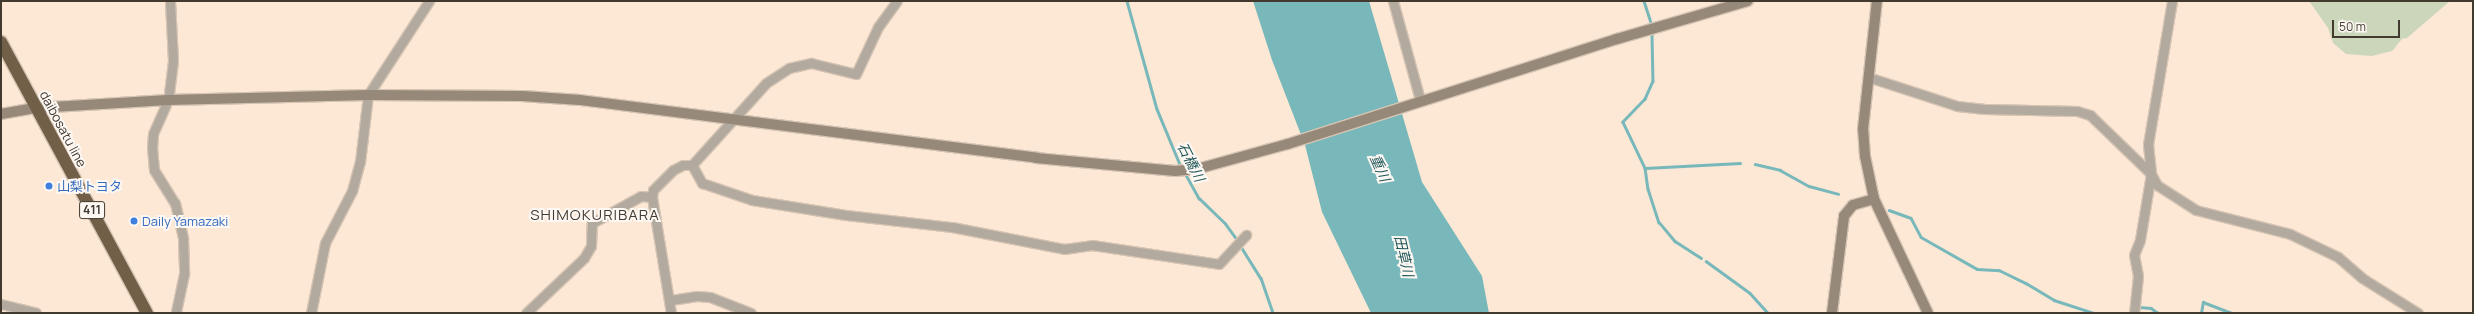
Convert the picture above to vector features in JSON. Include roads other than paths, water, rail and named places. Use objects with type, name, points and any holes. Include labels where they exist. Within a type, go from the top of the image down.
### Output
[{"type":"highway","name":"daibosatu line","points":[[1,42],[147,313]]},
{"type":"street","points":[[170,1],[173,61],[168,100],[153,134],[152,147],[154,170],[175,203],[184,239],[184,274],[176,313]]},
{"type":"street","points":[[311,313],[325,243],[352,192],[360,162],[368,95],[429,1]]},
{"type":"street","points":[[671,313],[671,300],[652,197],[653,190],[673,170],[683,165],[692,165],[707,152],[731,120],[766,83],[789,68],[811,63],[856,74],[878,27],[897,1]]},
{"type":"street","points":[[1393,1],[1420,100]]},
{"type":"street","points":[[1,114],[36,108],[168,100],[368,95],[522,96],[580,100],[1036,158],[1175,171],[1197,169],[1288,144],[1420,100],[1748,1]]},
{"type":"street","points":[[1877,1],[1863,129],[1865,156],[1874,199],[1928,313]]},
{"type":"street","points":[[2134,313],[2138,276],[2134,255],[2140,240],[2150,174],[2148,144],[2172,1]]},
{"type":"street","points":[[1868,77],[1957,106],[1986,109],[2077,111],[2090,115],[2150,174],[2157,185],[2196,210],[2290,234],[2338,258],[2362,278],[2418,313]]},
{"type":"street","points":[[692,165],[702,184],[752,200],[846,215],[952,227],[1064,249],[1092,246],[1219,264],[1246,235]]},
{"type":"street","points":[[526,313],[584,258],[591,246],[592,223],[641,196],[652,197]]},
{"type":"street","points":[[1832,313],[1844,216],[1853,205],[1874,199]]},
{"type":"street","points":[[671,300],[697,296],[710,297],[751,313]]},
{"type":"street","points":[[1,304],[36,313]]},
{"type":"water","points":[[1253,1],[1369,1],[1422,182],[1482,276],[1489,313],[1371,313],[1322,212],[1305,145],[1272,60]]},
{"type":"waterway","name":"石橋川","points":[[1127,1],[1157,109],[1181,167]]},
{"type":"waterway","points":[[1644,1],[1651,22]]},
{"type":"waterway","points":[[1652,35],[1653,81],[1645,99],[1623,122],[1645,168],[1740,163]]},
{"type":"waterway","points":[[1755,164],[1780,170],[1809,186],[1838,194]]},
{"type":"waterway","points":[[1645,168],[1648,189],[1659,222],[1675,241],[1701,258]]},
{"type":"waterway","name":"石橋川","points":[[1185,173],[1199,198],[1225,223],[1238,241]]},
{"type":"waterway","points":[[1889,210],[1911,218],[1921,237],[1977,269],[1999,270],[2026,283],[2054,300],[2094,313]]},
{"type":"waterway","name":"石橋川","points":[[1240,245],[1261,278],[1273,313]]},
{"type":"waterway","points":[[1706,261],[1750,293],[1768,313]]},
{"type":"waterway","points":[[2201,313],[2203,302],[2232,313]]},
{"type":"waterway","points":[[2139,307],[2151,308],[2158,313]]},
{"type":"place","name":"山梨トヨタ","points":[[49,186]]},
{"type":"place","name":"Daily Yamazaki","points":[[134,221]]},
{"type":"district","name":"SHIMOKURIBARA","points":[[595,215]]},
{"type":"water label","name":"重川","points":[[1380,168]]},
{"type":"water label","name":"田草川","points":[[1404,256]]}]
